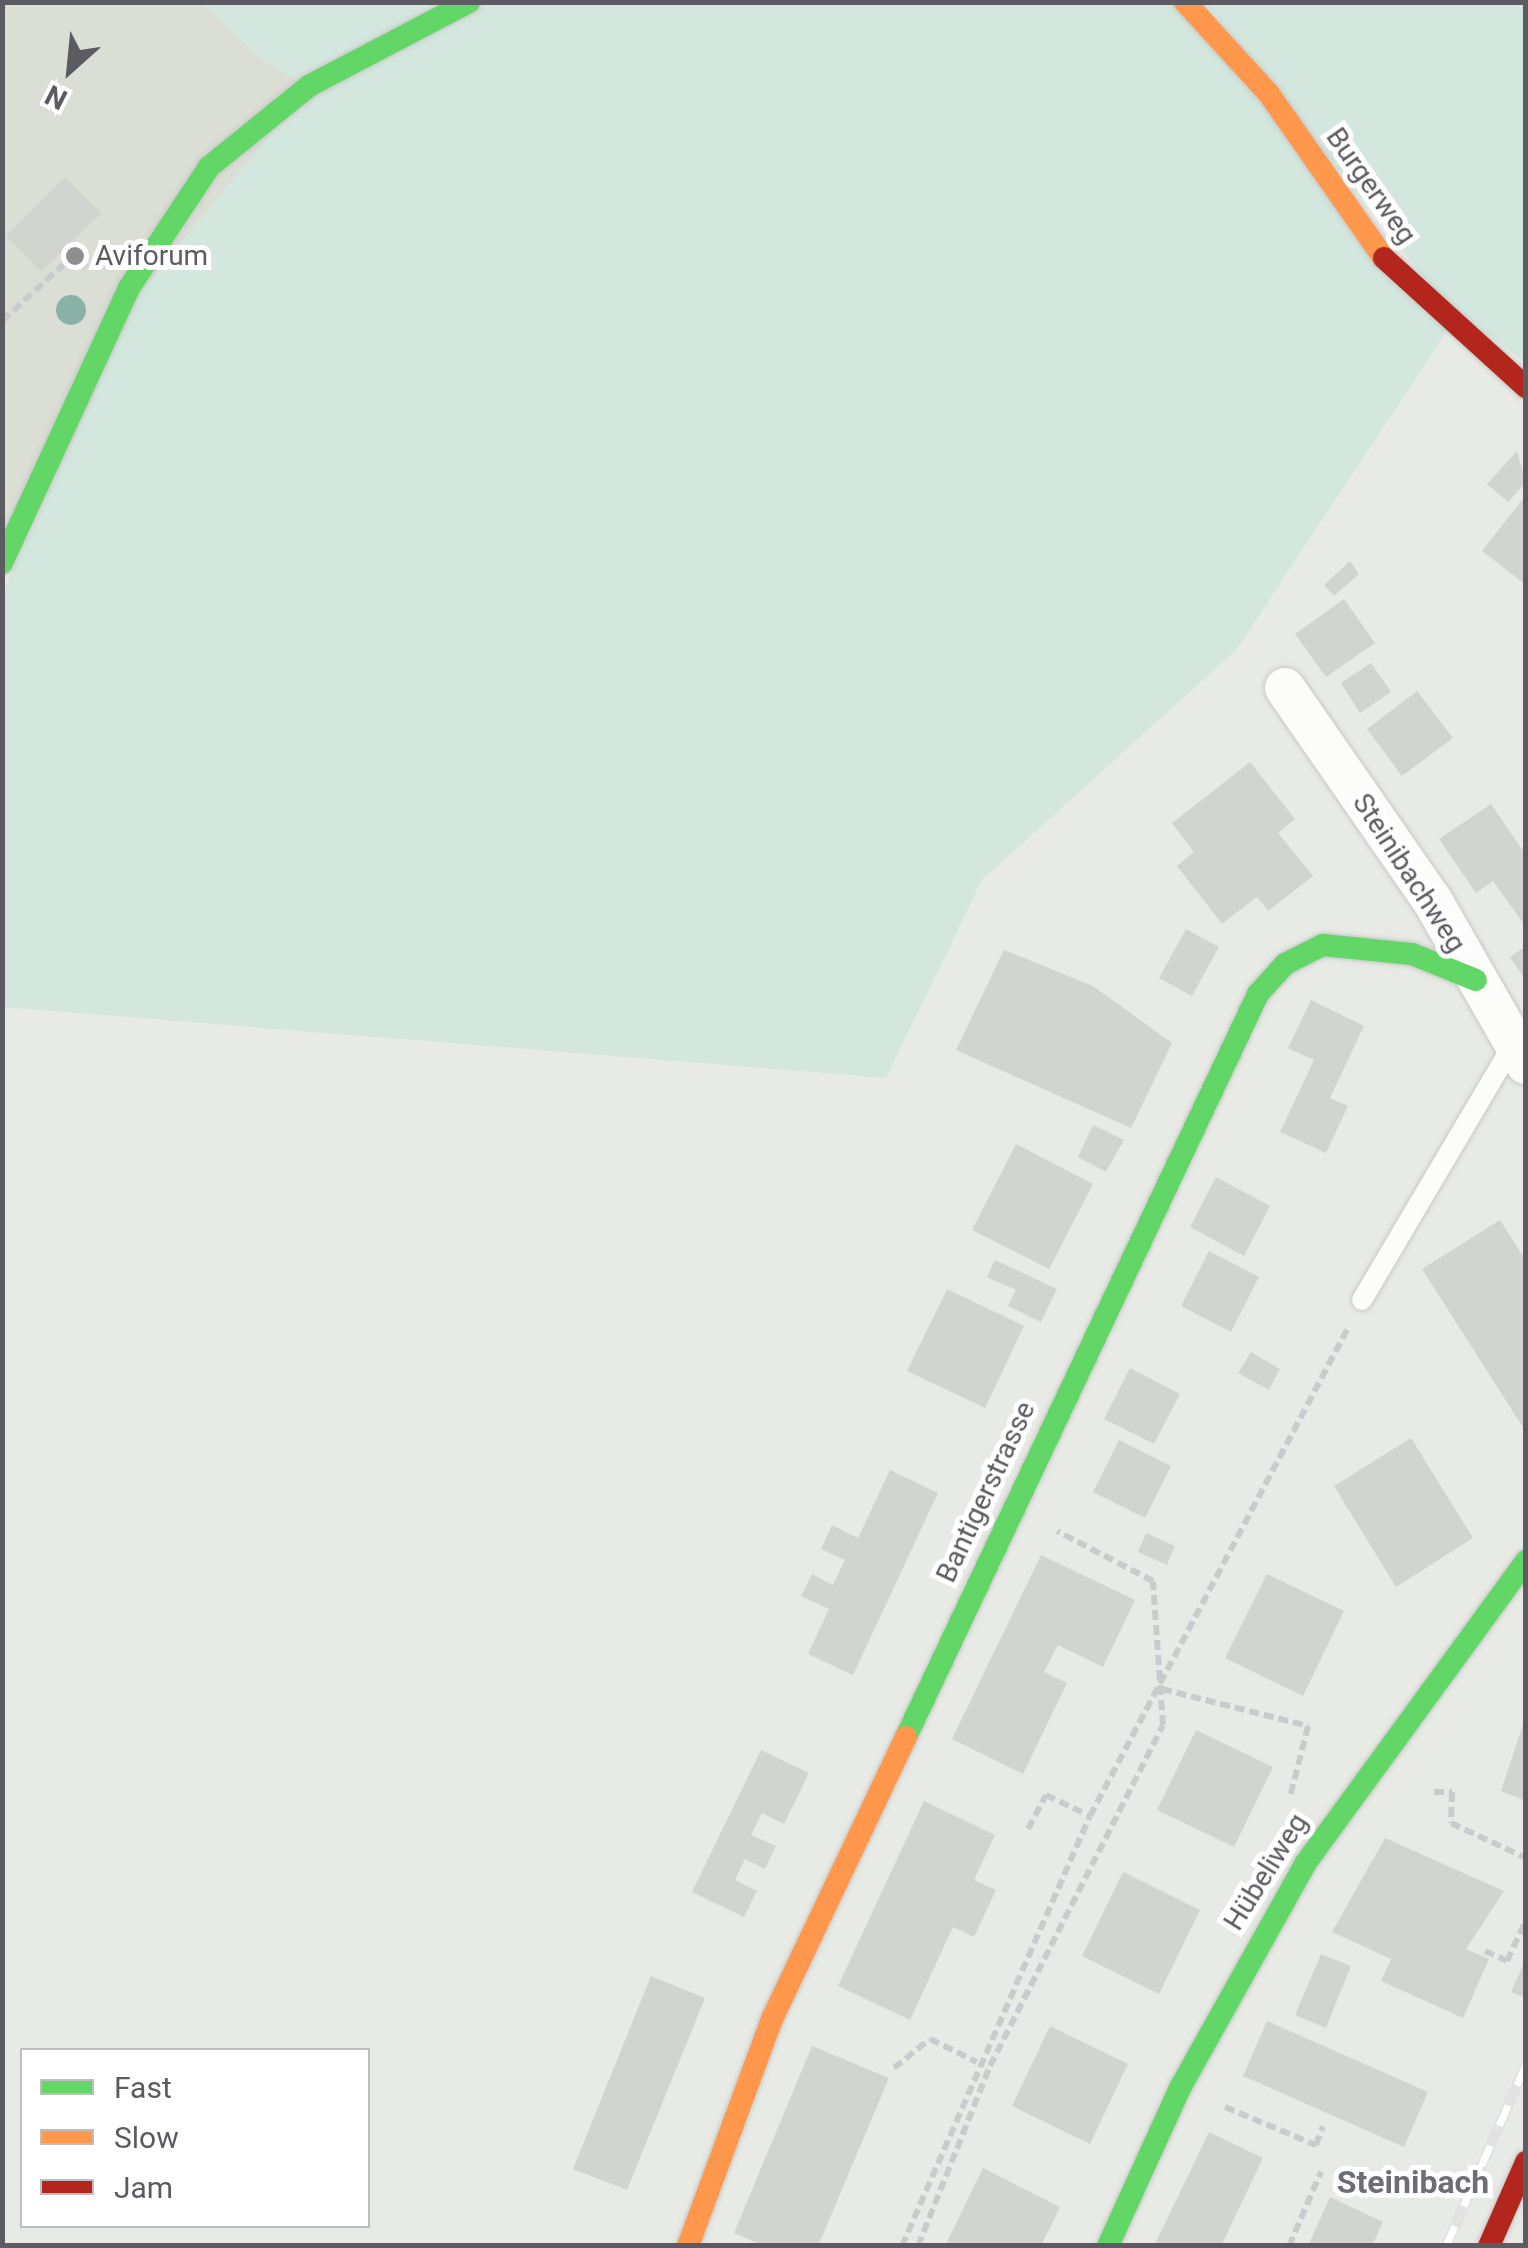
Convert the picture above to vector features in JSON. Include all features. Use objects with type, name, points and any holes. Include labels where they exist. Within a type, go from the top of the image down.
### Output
[{"type":"street","points":[[2,563],[129,288],[210,167],[310,86],[469,2]]},
{"type":"street","name":"Burgerweg","points":[[1185,2],[1269,94],[1406,284],[1526,388]]},
{"type":"street","name":"Steinibachweg","points":[[1285,688],[1432,900],[1520,1054]]},
{"type":"street","name":"Bantigerstrasse","points":[[688,2246],[772,2019],[1012,1508],[1267,984],[1323,945],[1350,944],[1412,954],[1476,980]]},
{"type":"street","name":"Hübeliweg","points":[[1108,2246],[1180,2088],[1305,1864],[1526,1561]]},
{"type":"street","points":[[1489,2246],[1526,2162]]},
{"type":"lane","points":[[1362,1300],[1520,1054]]},
{"type":"path","points":[[2,321],[74,255],[98,280]]},
{"type":"path","points":[[902,2246],[977,2062],[1090,1816],[1162,1690],[1362,1300]]},
{"type":"path","points":[[918,2246],[990,2066],[1164,1725],[1153,1581],[1012,1508]]},
{"type":"path","points":[[1162,1690],[1308,1726],[1286,1813]]},
{"type":"path","points":[[1434,1792],[1452,1792],[1451,1823],[1526,1858]]},
{"type":"path","points":[[1028,1830],[1046,1796],[1090,1816]]},
{"type":"path","points":[[1484,1951],[1506,1961],[1526,1920]]},
{"type":"path","points":[[894,2068],[930,2040],[977,2062]]},
{"type":"path","points":[[1180,2088],[1316,2145],[1323,2126]]},
{"type":"path","points":[[1289,2246],[1321,2172]]},
{"type":"shaded area","name":"Aviforum","points":[[3,3],[202,3],[265,62],[309,86],[3,563]]},
{"type":"green space","points":[[202,3],[1185,3],[1451,325],[1237,649],[982,880],[886,1078],[3,1007],[3,592],[140,293],[309,86],[265,62]]},
{"type":"green space","points":[[1206,3],[1525,3],[1525,362],[1441,299]]},
{"type":"building","points":[[65,177],[101,213],[41,272],[6,236]]},
{"type":"building","points":[[1517,451],[1526,482],[1508,502],[1487,484]]},
{"type":"building","points":[[1526,495],[1526,585],[1482,551]]},
{"type":"building","points":[[1350,561],[1359,574],[1334,596],[1324,585]]},
{"type":"building","points":[[1344,599],[1375,643],[1326,677],[1295,634]]},
{"type":"building","points":[[1371,663],[1391,692],[1360,713],[1341,683]]},
{"type":"building","points":[[1417,691],[1453,738],[1402,776],[1367,729]]},
{"type":"building","points":[[1250,762],[1295,819],[1278,833],[1313,876],[1268,911],[1257,897],[1222,924],[1177,866],[1194,852],[1172,823]]},
{"type":"building","points":[[1491,804],[1526,855],[1526,927],[1493,881],[1476,893],[1439,839]]},
{"type":"building","points":[[1186,929],[1219,947],[1192,996],[1159,978]]},
{"type":"building","points":[[1526,946],[1526,981],[1510,957]]},
{"type":"building","points":[[1004,950],[1093,986],[1172,1043],[1131,1128],[956,1050]]},
{"type":"building","points":[[1311,1000],[1364,1026],[1330,1098],[1348,1106],[1326,1153],[1280,1132],[1314,1060],[1288,1048]]},
{"type":"building","points":[[1093,1125],[1124,1140],[1106,1172],[1078,1157]]},
{"type":"building","points":[[1016,1144],[1093,1184],[1049,1269],[972,1230]]},
{"type":"building","points":[[1216,1177],[1270,1206],[1244,1256],[1190,1227]]},
{"type":"building","points":[[1500,1220],[1526,1261],[1526,1432],[1422,1269]]},
{"type":"building","points":[[1209,1251],[1259,1277],[1231,1332],[1181,1306]]},
{"type":"building","points":[[995,1260],[1057,1289],[1041,1322],[1008,1306],[1016,1290],[987,1277]]},
{"type":"building","points":[[947,1289],[1024,1326],[985,1408],[907,1371]]},
{"type":"building","points":[[1251,1352],[1280,1369],[1269,1390],[1238,1373]]},
{"type":"building","points":[[1130,1368],[1180,1394],[1154,1444],[1104,1419]]},
{"type":"building","points":[[1411,1438],[1473,1538],[1396,1587],[1334,1486]]},
{"type":"building","points":[[1119,1440],[1171,1466],[1145,1518],[1093,1492]]},
{"type":"building","points":[[890,1470],[938,1493],[853,1675],[808,1654],[829,1609],[801,1596],[812,1574],[833,1585],[845,1560],[821,1549],[832,1525],[858,1538]]},
{"type":"building","points":[[1146,1533],[1175,1546],[1167,1565],[1138,1552]]},
{"type":"building","points":[[1041,1555],[1135,1600],[1103,1667],[1058,1645],[1044,1672],[1067,1683],[1023,1774],[952,1739]]},
{"type":"building","points":[[1267,1574],[1344,1611],[1303,1696],[1225,1658]]},
{"type":"building","points":[[1526,1715],[1526,1801],[1501,1791]]},
{"type":"building","points":[[1196,1730],[1273,1767],[1234,1847],[1157,1810]]},
{"type":"building","points":[[761,1750],[809,1773],[784,1824],[762,1813],[751,1835],[776,1846],[765,1869],[745,1859],[735,1880],[757,1891],[744,1917],[692,1892]]},
{"type":"building","points":[[924,1801],[995,1835],[974,1880],[996,1890],[974,1937],[953,1927],[910,2020],[838,1986]]},
{"type":"building","points":[[1385,1838],[1504,1891],[1466,1949],[1489,1959],[1463,2018],[1381,1981],[1391,1959],[1332,1932]]},
{"type":"building","points":[[1123,1872],[1200,1910],[1159,1994],[1082,1956]]},
{"type":"building","points":[[1321,1954],[1351,1966],[1326,2028],[1295,2015]]},
{"type":"building","points":[[1526,1958],[1526,1998],[1511,1992]]},
{"type":"building","points":[[651,1976],[705,1998],[627,2190],[573,2169]]},
{"type":"building","points":[[1267,2021],[1428,2092],[1404,2147],[1243,2076]]},
{"type":"building","points":[[1050,2026],[1128,2064],[1090,2144],[1012,2106]]},
{"type":"building","points":[[812,2046],[889,2078],[818,2246],[764,2246],[734,2233]]},
{"type":"building","points":[[1209,2132],[1263,2158],[1221,2246],[1154,2246]]},
{"type":"building","points":[[983,2168],[1060,2207],[1041,2246],[945,2246]]},
{"type":"building","points":[[1330,2197],[1383,2222],[1372,2246],[1308,2246]]},
{"type":"railway","points":[[1446,2246],[1526,2065]]},
{"type":"traffic: fast","points":[[2,563],[129,288],[209,167],[309,86],[469,2]]},
{"type":"traffic: fast","points":[[906,1737],[1258,994],[1285,964],[1323,945],[1412,954],[1476,980]]},
{"type":"traffic: fast","points":[[1108,2246],[1180,2088],[1305,1864],[1526,1561]]},
{"type":"traffic: slow","points":[[1185,2],[1269,94],[1384,258]]},
{"type":"traffic: slow","points":[[688,2246],[772,2019],[906,1737]]},
{"type":"traffic: jam","points":[[1384,258],[1526,387]]},
{"type":"traffic: jam","points":[[1489,2246],[1526,2162]]},
{"type":"place","name":"Aviforum","points":[[75,256]]},
{"type":"district","name":"Steinibach","points":[[1413,2182]]}]
